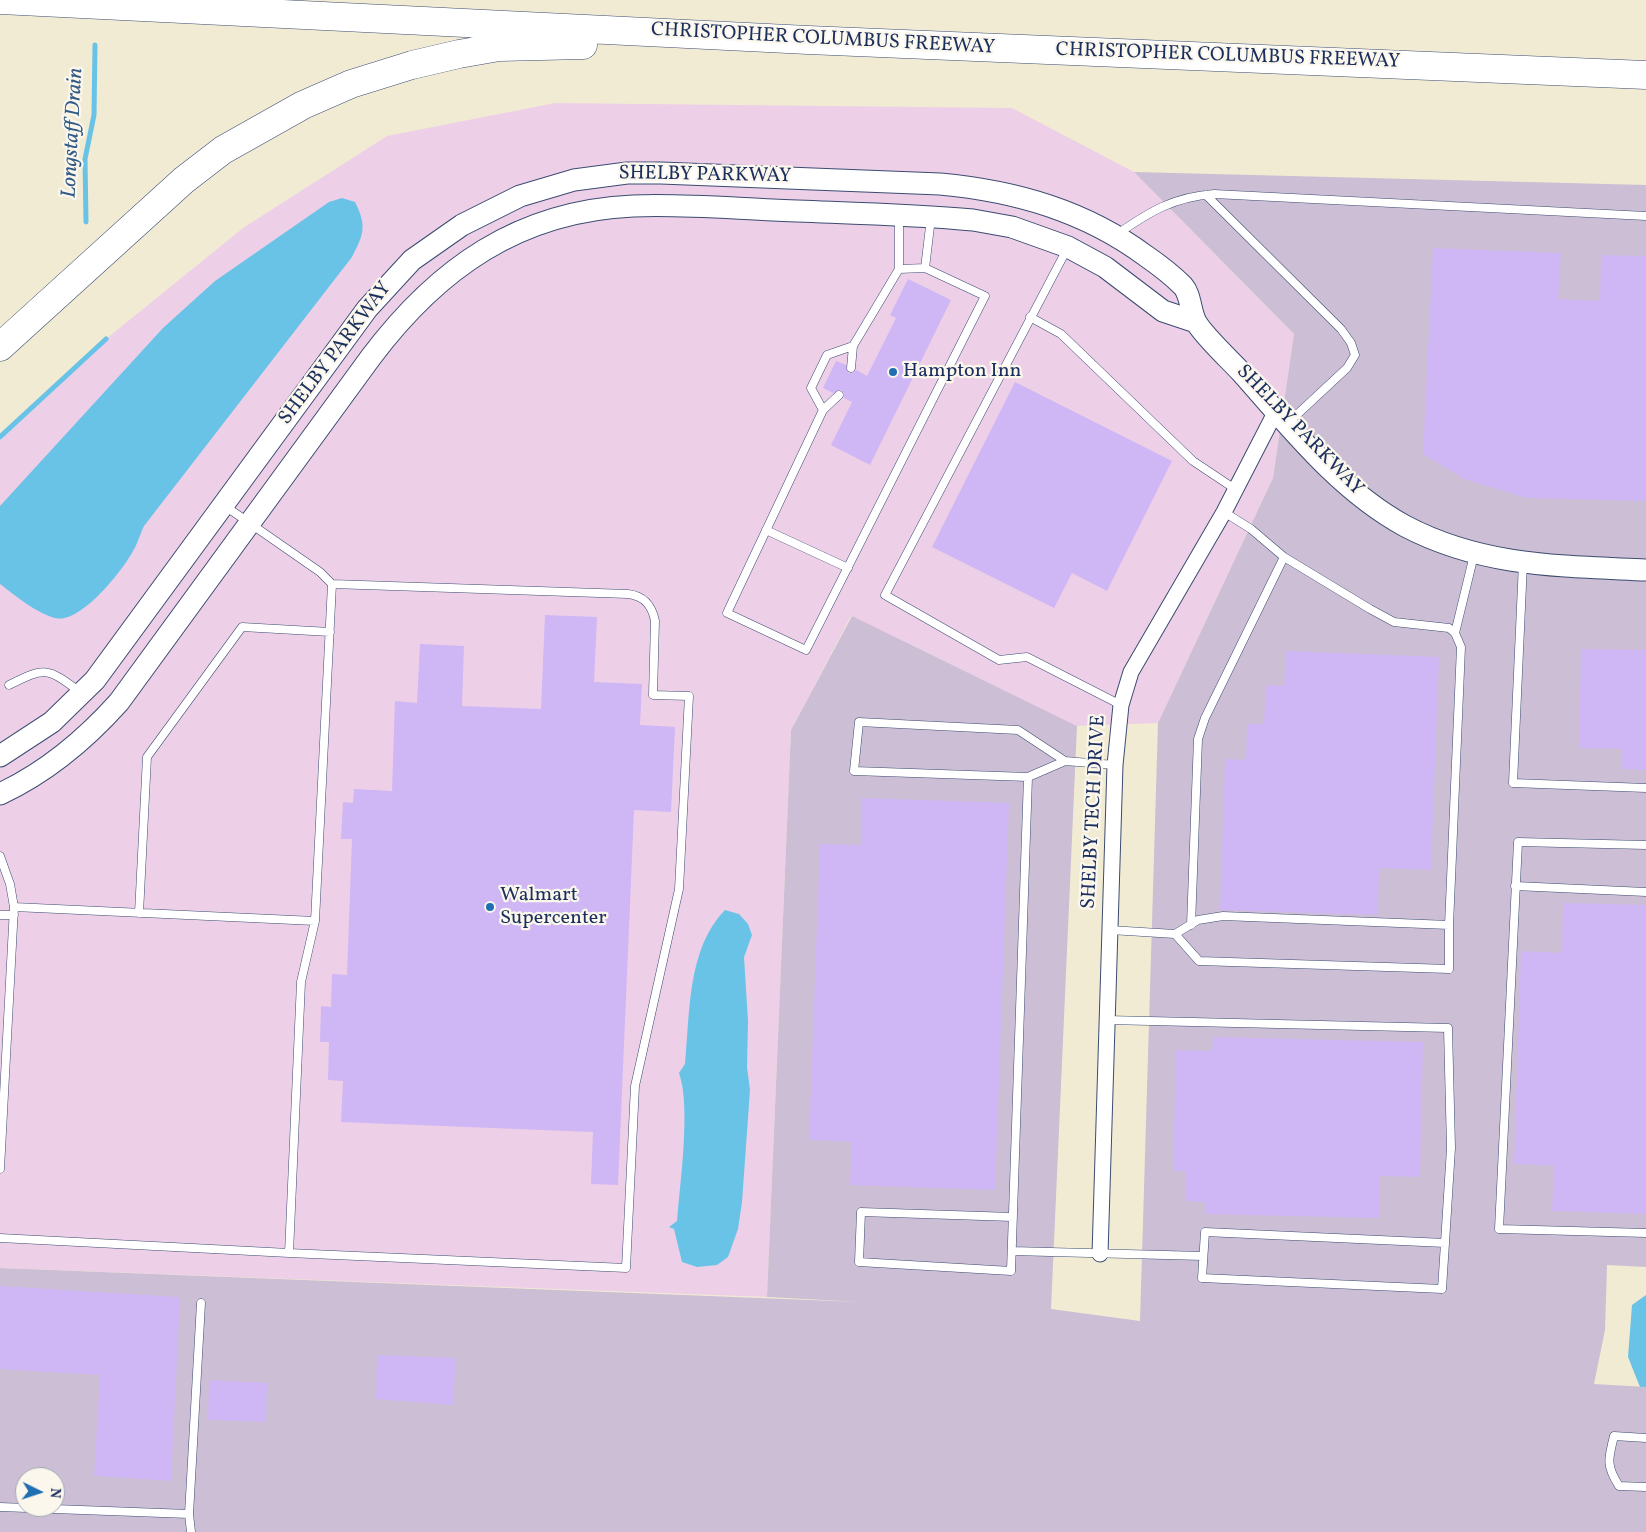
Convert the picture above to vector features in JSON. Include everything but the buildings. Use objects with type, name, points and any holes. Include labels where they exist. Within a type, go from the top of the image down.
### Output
[{"type":"highway","name":"CHRISTOPHER COLUMBUS FREEWAY","points":[[0,0],[808,40],[1646,75]]},
{"type":"highway","points":[[0,347],[184,180],[224,150],[303,105],[351,84],[412,66],[499,47],[808,40]]},
{"type":"street","name":"SHELBY PARKWAY","points":[[0,756],[52,722],[82,694],[110,661],[367,308],[412,260],[462,225],[520,196],[583,179],[627,173],[899,181],[972,187],[1025,197],[1071,212],[1116,235],[1160,266],[1185,288],[1196,322],[1339,478],[1381,512],[1429,537],[1475,554],[1523,563],[1646,570]]},
{"type":"street","points":[[996,224],[1012,220],[1018,215],[1025,197]]},
{"type":"street","name":"SHELBY PARKWAY","points":[[0,794],[49,767],[89,734],[120,702],[371,357],[408,312],[430,289],[457,267],[512,234],[566,216],[632,206],[931,217],[996,224],[1042,236],[1068,247],[1105,267],[1163,311],[1196,322]]},
{"type":"street","name":"SHELBY TECH DRIVE","points":[[1100,1254],[1115,765],[1120,705],[1132,672],[1224,512],[1235,489],[1282,417]]},
{"type":"street","points":[[174,572],[188,586],[190,596],[188,611]]},
{"type":"lane","points":[[1116,235],[1162,206],[1187,197],[1206,195],[1646,216]]},
{"type":"lane","points":[[1206,195],[1341,329],[1351,343],[1355,355],[1347,368],[1282,417]]},
{"type":"lane","points":[[851,368],[854,346],[899,269],[899,216]]},
{"type":"lane","points":[[925,268],[931,217]]},
{"type":"lane","points":[[1068,247],[885,595],[999,660],[1027,658],[1120,705]]},
{"type":"lane","points":[[839,395],[823,410],[727,613],[806,650],[985,296],[925,268],[899,269]]},
{"type":"lane","points":[[1030,317],[1061,334],[1193,460],[1235,489]]},
{"type":"lane","points":[[823,410],[812,388],[827,355],[854,346]]},
{"type":"lane","points":[[0,1238],[626,1268],[635,1086],[679,889],[689,696],[653,696],[655,621],[652,610],[646,601],[637,595],[628,594],[332,584],[320,572],[223,504]]},
{"type":"lane","points":[[1175,934],[1199,961],[1449,969],[1461,647],[1455,633],[1449,628],[1439,626],[1394,622],[1284,557],[1251,529],[1224,512]]},
{"type":"lane","points":[[766,530],[848,568]]},
{"type":"lane","points":[[1455,633],[1475,554]]},
{"type":"lane","points":[[1191,925],[1198,739],[1205,718],[1284,557]]},
{"type":"lane","points":[[1523,563],[1513,783],[1646,788]]},
{"type":"lane","points":[[289,1253],[301,982],[315,921],[332,584]]},
{"type":"lane","points":[[139,913],[147,757],[242,627],[330,632]]},
{"type":"lane","points":[[8,685],[31,674],[44,671],[59,676],[82,694]]},
{"type":"lane","points":[[1065,761],[1018,730],[859,722],[854,771],[1028,777],[1065,761],[1115,765]]},
{"type":"lane","points":[[1012,1217],[861,1212],[859,1262],[1011,1271],[1028,777]]},
{"type":"lane","points":[[1646,846],[1518,842],[1499,1229],[1646,1233]]},
{"type":"lane","points":[[0,856],[10,884],[14,911],[0,1169]]},
{"type":"lane","points":[[1515,886],[1646,892]]},
{"type":"lane","points":[[0,915],[14,911],[139,913],[315,921]]},
{"type":"lane","points":[[1110,930],[1175,934],[1198,920],[1223,916],[1450,925]]},
{"type":"lane","points":[[1107,1020],[1448,1028],[1452,1148],[1442,1288],[1202,1278],[1205,1232],[1445,1243]]},
{"type":"lane","points":[[1012,1251],[1203,1256]]},
{"type":"lane","points":[[191,1532],[189,1514],[201,1304]]},
{"type":"lane","points":[[1646,1438],[1614,1436],[1610,1454],[1610,1472],[1619,1486],[1646,1487]]},
{"type":"lane","points":[[0,1507],[189,1514]]},
{"type":"shaded area","points":[[555,103],[1012,108],[1134,172],[1294,334],[1273,478],[1158,723],[1077,726],[851,616],[791,730],[767,1297],[0,1268],[0,437],[106,339],[243,228],[387,136]]},
{"type":"shaded area","points":[[1134,172],[1646,185],[1646,1267],[1607,1265],[1605,1330],[1594,1384],[1646,1387],[1646,1532],[0,1532],[0,1268],[861,1302],[767,1297],[791,730],[852,616],[1077,726],[1051,1309],[1140,1321],[1158,723],[1273,478],[1294,334]]},
{"type":"water","points":[[342,198],[355,202],[361,217],[361,236],[352,257],[144,526],[128,560],[111,582],[88,605],[65,618],[48,616],[26,604],[0,584],[0,506],[163,328],[215,281],[329,202]]},
{"type":"water","points":[[725,910],[739,914],[748,924],[752,935],[744,957],[748,1021],[747,1067],[750,1090],[742,1202],[738,1229],[728,1257],[717,1265],[697,1267],[682,1262],[674,1229],[669,1227],[677,1221],[684,1145],[684,1105],[679,1073],[685,1064],[690,1003],[697,962],[703,943]]},
{"type":"water","points":[[1646,1295],[1646,1387],[1640,1387],[1628,1357],[1632,1305]]},
{"type":"waterway","name":"Longstaff Drain","points":[[86,222],[85,159],[94,115],[95,45]]},
{"type":"waterway","name":"Longstaff Drain","points":[[0,437],[106,339]]},
{"type":"place","name":"Hampton Inn","points":[[893,372]]},
{"type":"place","name":"Walmart Supercenter","points":[[490,907]]}]
